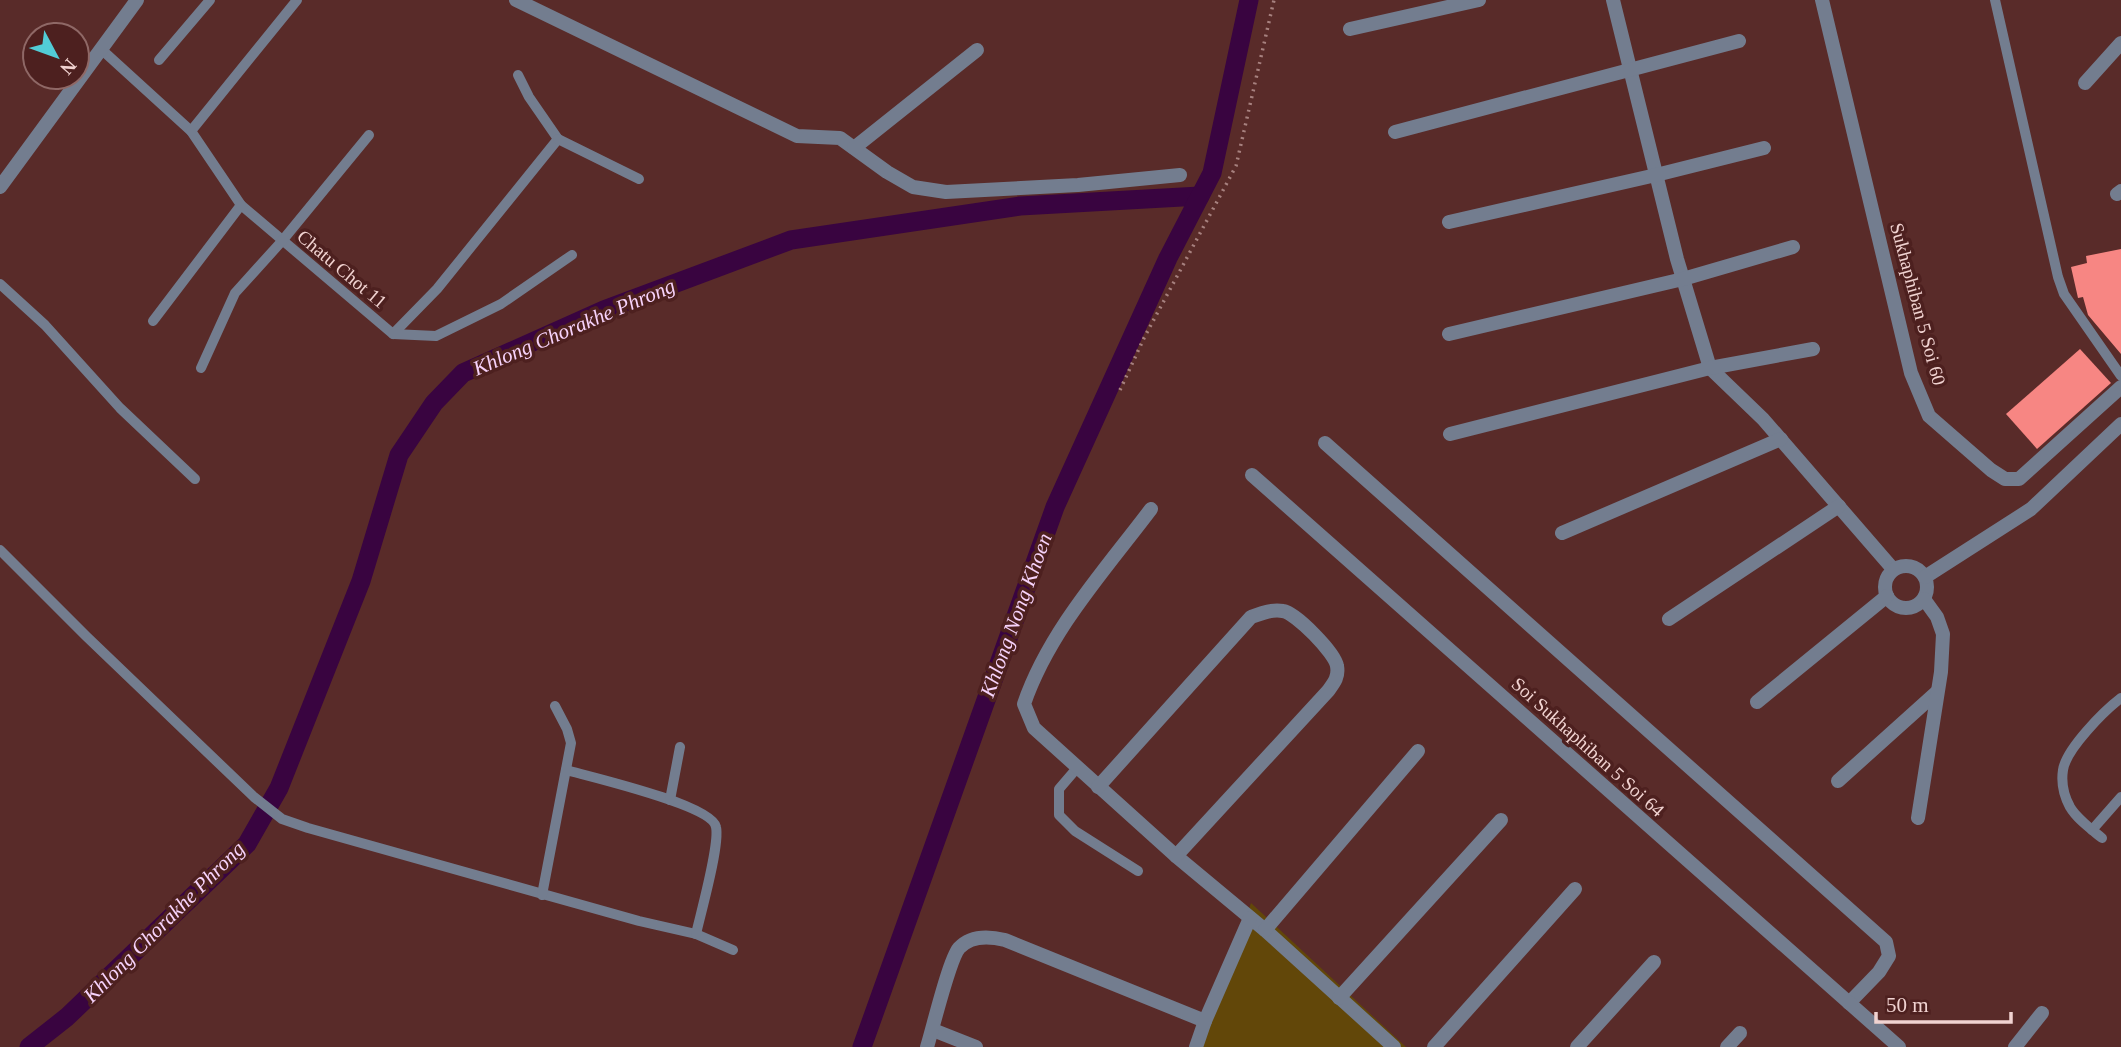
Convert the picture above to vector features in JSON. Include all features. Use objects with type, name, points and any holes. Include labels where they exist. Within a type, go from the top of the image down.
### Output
[{"type":"street","points":[[0,187],[138,0]]},
{"type":"street","points":[[1350,29],[1479,0]]},
{"type":"street","points":[[1613,0],[1683,279],[1710,369],[1763,419],[1893,569]]},
{"type":"street","name":"Sukhaphiban 5 Soi 60","points":[[1822,0],[1911,373],[1929,416],[1991,470],[2005,479],[2019,479],[2121,387]]},
{"type":"street","points":[[524,2],[797,136],[840,138],[887,172],[914,187],[946,192],[1180,176]]},
{"type":"street","points":[[1395,132],[1739,41]]},
{"type":"street","points":[[2085,83],[2121,43]]},
{"type":"street","points":[[854,148],[977,50]]},
{"type":"street","points":[[1449,222],[1764,148]]},
{"type":"street","points":[[1449,334],[1683,279],[1793,247]]},
{"type":"street","points":[[1450,433],[1710,369],[1812,349]]},
{"type":"street","points":[[1925,577],[2031,509],[2121,424]]},
{"type":"street","points":[[1562,533],[1781,439]]},
{"type":"street","points":[[1325,443],[1886,942],[1889,956],[1879,972],[1849,1003]]},
{"type":"street","name":"Soi Sukhaphiban 5 Soi 64","points":[[1252,475],[1899,1047]]},
{"type":"street","points":[[1669,619],[1839,506]]},
{"type":"street","points":[[1151,509],[1075,610],[1042,659],[1024,704],[1034,728],[1394,1047]]},
{"type":"street","points":[[1907,565],[1915,567],[1925,577],[1927,592],[1919,604],[1897,607],[1886,596],[1885,582],[1893,569],[1907,565]]},
{"type":"street","points":[[1757,702],[1886,596]]},
{"type":"street","points":[[1918,818],[1943,634],[1937,617],[1924,599]]},
{"type":"street","points":[[1098,787],[1251,617],[1268,611],[1286,611],[1305,626],[1332,655],[1337,663],[1338,676],[1328,691],[1176,856]]},
{"type":"street","points":[[1838,780],[1937,692]]},
{"type":"street","points":[[1265,930],[1418,751]]},
{"type":"street","points":[[1339,998],[1501,820]]},
{"type":"street","points":[[1434,1047],[1575,889]]},
{"type":"street","points":[[1196,1047],[1250,918]]},
{"type":"street","points":[[927,1047],[958,949],[974,939],[988,936],[1005,940],[1205,1021]]},
{"type":"street","points":[[1577,1047],[1654,962]]},
{"type":"street","points":[[2015,1047],[2042,1013]]},
{"type":"street","points":[[933,1030],[976,1047]]},
{"type":"street","points":[[1727,1047],[1740,1032]]},
{"type":"lane","points":[[191,131],[297,0]]},
{"type":"lane","points":[[1995,0],[2058,277],[2064,294],[2121,376]]},
{"type":"lane","points":[[159,60],[206,1]]},
{"type":"lane","name":"Chatu Chot 11","points":[[101,50],[191,131],[241,205],[393,334],[437,289],[558,139]]},
{"type":"lane","points":[[518,75],[529,97],[558,139],[639,179]]},
{"type":"lane","points":[[201,368],[235,293],[282,241],[369,135]]},
{"type":"lane","points":[[153,321],[241,205]]},
{"type":"lane","points":[[393,334],[436,336],[501,303],[572,255]]},
{"type":"lane","points":[[0,284],[45,326],[120,408],[195,479]]},
{"type":"lane","points":[[0,550],[254,797],[282,819],[542,895],[696,934],[733,950]]},
{"type":"lane","points":[[2102,838],[2071,809],[2063,789],[2063,768],[2076,746],[2103,712],[2121,698]]},
{"type":"lane","points":[[542,895],[572,743],[555,706]]},
{"type":"lane","points":[[670,800],[680,747]]},
{"type":"lane","points":[[1077,768],[1059,789],[1059,815],[1075,831],[1138,871]]},
{"type":"lane","points":[[566,770],[670,800],[705,813],[714,821],[717,829],[716,846],[696,934]]},
{"type":"lane","points":[[2092,830],[2121,797]]},
{"type":"path","points":[[1120,390],[1144,338],[1236,166],[1274,0]]},
{"type":"shaded area","points":[[1251,903],[1406,1047],[1201,1047]]},
{"type":"building","points":[[2121,249],[2121,354],[2088,315],[2083,297],[2078,298],[2071,267],[2087,263],[2086,256]]},
{"type":"building","points":[[2080,349],[2111,383],[2037,449],[2006,414]]},
{"type":"waterway","name":"Khlong Nong Khoen","points":[[862,1047],[1055,507],[1168,258],[1212,173],[1249,0]]},
{"type":"waterway","name":"Khlong Chorakhe Phrong","points":[[29,1047],[67,1017],[247,844],[279,788],[361,581],[399,455],[434,403],[463,373],[604,310],[791,240],[1020,206],[1200,196]]}]
